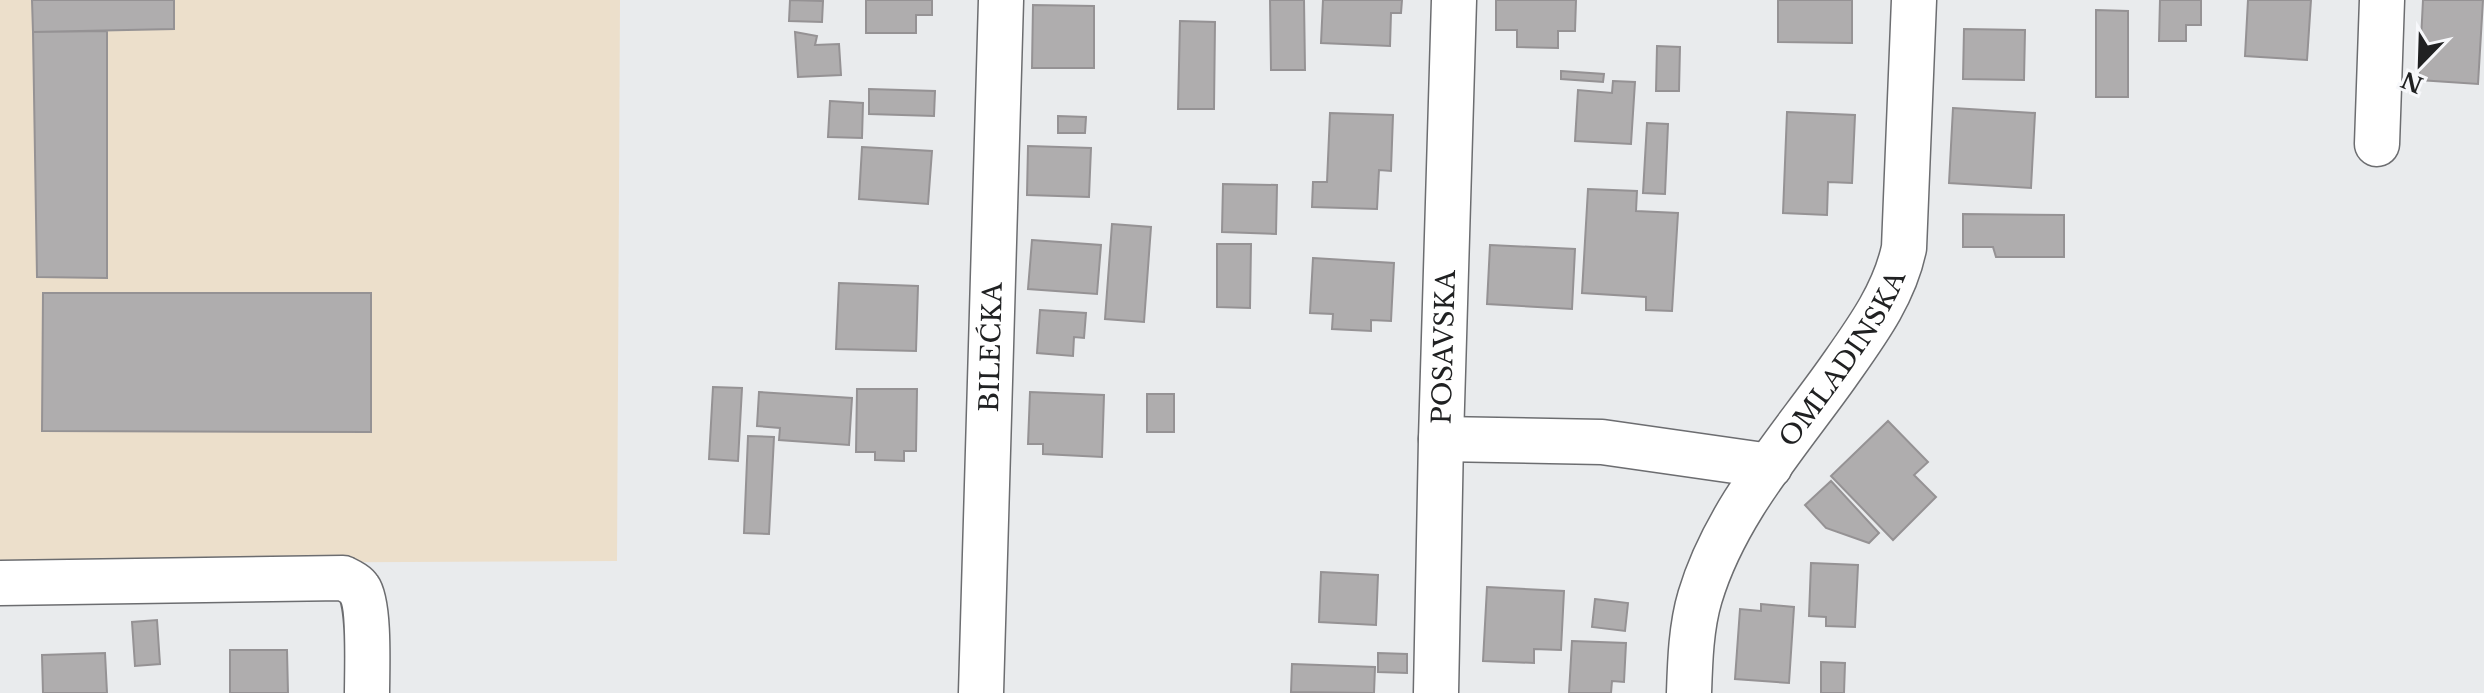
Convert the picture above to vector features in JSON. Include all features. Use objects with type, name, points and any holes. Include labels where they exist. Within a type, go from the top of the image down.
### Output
[{"type":"street","name":"BILEĆKA","points":[[981,693],[1001,0]]},
{"type":"street","name":"POSAVSKA","points":[[1436,693],[1454,0]]},
{"type":"street","name":"OMLADINSKA","points":[[1689,693],[1690,660],[1699,598],[1723,536],[1858,344],[1887,298],[1898,273],[1904,248],[1914,0]]},
{"type":"street","points":[[2377,144],[2382,0]]},
{"type":"street","points":[[1441,439],[1602,442],[1770,466]]},
{"type":"street","points":[[0,583],[343,578],[358,586],[362,596],[366,625],[367,693]]},
{"type":"shaded area","points":[[0,0],[620,0],[617,561],[0,564]]},
{"type":"building","points":[[32,0],[174,0],[174,29],[33,32]]},
{"type":"building","points":[[790,0],[823,1],[822,22],[789,21]]},
{"type":"building","points":[[866,0],[932,0],[932,15],[916,15],[916,33],[866,33]]},
{"type":"building","points":[[1270,0],[1304,0],[1305,70],[1271,70]]},
{"type":"building","points":[[1323,0],[1402,0],[1401,13],[1391,13],[1390,46],[1321,43]]},
{"type":"building","points":[[1496,0],[1576,0],[1575,31],[1558,31],[1558,48],[1517,47],[1517,30],[1496,30]]},
{"type":"building","points":[[1778,0],[1852,0],[1852,43],[1778,42]]},
{"type":"building","points":[[2160,0],[2201,0],[2201,25],[2186,25],[2186,41],[2159,41]]},
{"type":"building","points":[[2248,0],[2311,0],[2307,60],[2245,56]]},
{"type":"building","points":[[2423,0],[2483,0],[2478,84],[2419,80]]},
{"type":"building","points":[[1033,5],[1094,6],[1094,68],[1032,68]]},
{"type":"building","points":[[2096,10],[2128,11],[2128,97],[2096,97]]},
{"type":"building","points":[[1180,21],[1215,22],[1214,109],[1178,109]]},
{"type":"building","points":[[1964,29],[2025,30],[2024,80],[1963,79]]},
{"type":"building","points":[[107,31],[107,278],[37,277],[33,32]]},
{"type":"building","points":[[795,32],[817,36],[815,45],[839,44],[841,75],[798,77]]},
{"type":"building","points":[[1657,46],[1680,47],[1679,91],[1656,91]]},
{"type":"building","points":[[1561,71],[1604,74],[1603,82],[1561,79]]},
{"type":"building","points":[[1613,81],[1635,82],[1631,144],[1575,141],[1578,90],[1612,93]]},
{"type":"building","points":[[869,89],[935,91],[934,116],[869,114]]},
{"type":"building","points":[[830,101],[863,103],[862,138],[828,137]]},
{"type":"building","points":[[1953,108],[2035,113],[2031,188],[1949,183]]},
{"type":"building","points":[[1787,112],[1855,115],[1852,183],[1828,182],[1827,215],[1783,213]]},
{"type":"building","points":[[1330,113],[1393,115],[1391,171],[1379,170],[1377,209],[1312,207],[1313,182],[1327,182]]},
{"type":"building","points":[[1058,116],[1086,117],[1085,133],[1058,133]]},
{"type":"building","points":[[1647,123],[1668,124],[1665,194],[1643,193]]},
{"type":"building","points":[[1028,146],[1091,148],[1089,197],[1027,195]]},
{"type":"building","points":[[862,147],[932,151],[928,204],[859,199]]},
{"type":"building","points":[[1223,184],[1277,185],[1276,234],[1222,232]]},
{"type":"building","points":[[1588,189],[1637,191],[1636,211],[1678,213],[1672,311],[1646,310],[1646,297],[1582,293]]},
{"type":"building","points":[[1963,214],[2064,215],[2064,257],[1996,257],[1993,247],[1963,247]]},
{"type":"building","points":[[1112,224],[1151,227],[1144,322],[1105,319]]},
{"type":"building","points":[[1032,240],[1101,245],[1097,294],[1028,289]]},
{"type":"building","points":[[1217,244],[1251,244],[1250,308],[1217,307]]},
{"type":"building","points":[[1490,245],[1575,249],[1572,309],[1487,304]]},
{"type":"building","points":[[1313,258],[1394,263],[1391,321],[1371,320],[1371,331],[1332,329],[1333,314],[1310,313]]},
{"type":"building","points":[[839,283],[918,286],[916,351],[836,349]]},
{"type":"building","points":[[43,293],[371,293],[371,432],[42,431]]},
{"type":"building","points":[[1040,310],[1086,313],[1084,338],[1074,337],[1073,356],[1037,353]]},
{"type":"building","points":[[713,387],[742,388],[738,461],[709,459]]},
{"type":"building","points":[[857,389],[917,389],[916,451],[904,451],[904,461],[875,460],[875,452],[856,452]]},
{"type":"building","points":[[759,392],[852,398],[849,445],[779,440],[780,428],[757,426]]},
{"type":"building","points":[[1030,392],[1104,395],[1102,457],[1043,454],[1043,444],[1028,444]]},
{"type":"building","points":[[1147,394],[1174,394],[1174,432],[1147,432]]},
{"type":"building","points":[[1888,421],[1928,462],[1914,475],[1936,497],[1893,540],[1831,476]]},
{"type":"building","points":[[748,436],[774,437],[769,534],[744,533]]},
{"type":"building","points":[[1831,481],[1879,533],[1869,543],[1826,528],[1805,505]]},
{"type":"building","points":[[1811,563],[1858,565],[1855,627],[1826,626],[1826,617],[1809,616]]},
{"type":"building","points":[[1321,572],[1378,575],[1376,625],[1319,622]]},
{"type":"building","points":[[1487,587],[1564,591],[1561,650],[1534,649],[1534,663],[1483,661]]},
{"type":"building","points":[[1595,599],[1628,603],[1625,631],[1592,627]]},
{"type":"building","points":[[1761,604],[1794,607],[1789,683],[1735,679],[1740,609],[1761,611]]},
{"type":"building","points":[[157,620],[160,664],[135,666],[132,622]]},
{"type":"building","points":[[1572,641],[1626,643],[1624,682],[1612,681],[1611,693],[1569,693]]},
{"type":"building","points":[[230,650],[287,650],[288,693],[230,693]]},
{"type":"building","points":[[105,653],[107,693],[43,693],[42,655]]},
{"type":"building","points":[[1378,653],[1407,654],[1407,673],[1378,672]]},
{"type":"building","points":[[1821,662],[1845,663],[1844,693],[1821,693]]},
{"type":"building","points":[[1292,664],[1375,667],[1374,693],[1291,692]]}]
